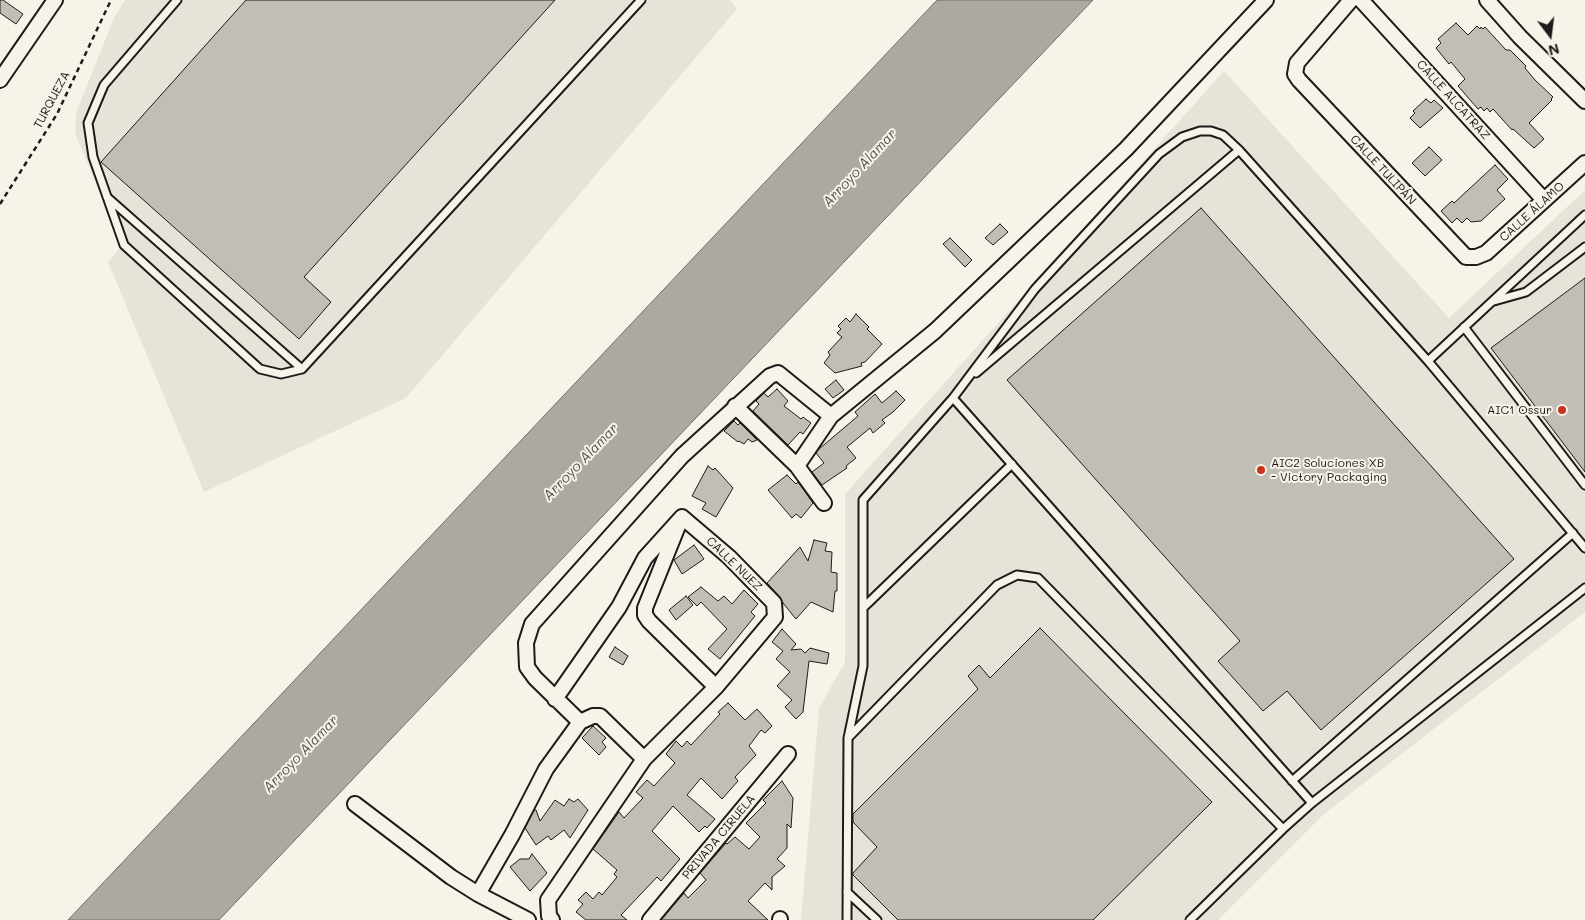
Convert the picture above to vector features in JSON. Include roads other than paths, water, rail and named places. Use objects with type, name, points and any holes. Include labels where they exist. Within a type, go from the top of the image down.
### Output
[{"type":"street","points":[[0,80],[56,0]]},
{"type":"street","points":[[797,466],[831,416],[935,331],[1126,148],[1266,0]]},
{"type":"street","name":"CALLE TULIPÁN","points":[[1351,0],[1296,63],[1295,74],[1298,80],[1466,257],[1476,258]]},
{"type":"street","name":"CALLE ALCATRAZ","points":[[1362,0],[1544,200]]},
{"type":"street","points":[[1487,0],[1520,37],[1585,100]]},
{"type":"street","name":"CALLE ÁLAMO","points":[[1476,258],[1486,253],[1585,163]]},
{"type":"street","points":[[580,722],[555,699],[527,667],[526,643],[532,624],[682,456],[770,376],[778,373],[831,416]]},
{"type":"street","points":[[735,406],[797,466],[824,503]]},
{"type":"street","points":[[555,699],[619,607],[645,558],[682,517]]},
{"type":"street","points":[[534,920],[549,915],[548,900],[644,759],[716,687],[648,621],[645,614],[645,608],[682,517]]},
{"type":"street","name":"CALLE NUEZ","points":[[682,517],[729,557],[774,603],[775,617],[716,687]]},
{"type":"street","points":[[478,894],[512,835],[546,769],[580,722],[593,716],[600,716],[644,759]]},
{"type":"street","name":"PRIVADA CIRUELA","points":[[650,920],[788,754]]},
{"type":"street","points":[[355,804],[451,877],[478,894],[528,920]]},
{"type":"lane","points":[[177,0],[104,85],[88,123],[93,157],[105,196],[124,245],[260,369],[280,374],[302,369],[641,0]]},
{"type":"lane","points":[[847,920],[848,738],[863,666],[864,500],[953,398],[1035,289],[1159,154],[1182,137],[1200,131],[1211,131],[1223,136],[1239,150],[1428,361],[1585,548]]},
{"type":"lane","points":[[965,382],[1239,150]]},
{"type":"lane","points":[[105,196],[302,369]]},
{"type":"lane","points":[[1428,361],[1585,215]]},
{"type":"lane","points":[[1491,302],[1526,292],[1585,247]]},
{"type":"lane","points":[[1464,327],[1585,485]]},
{"type":"lane","points":[[953,398],[1312,803]]},
{"type":"lane","points":[[864,607],[1012,464]]},
{"type":"lane","points":[[1292,781],[1573,534]]},
{"type":"lane","points":[[848,738],[997,585],[1017,575],[1038,578],[1282,829]]},
{"type":"lane","points":[[1190,920],[1282,829],[1312,803],[1585,588]]},
{"type":"lane","points":[[847,892],[877,920]]},
{"type":"water","name":"Arroyo Alamar","points":[[937,0],[1093,0],[219,920],[68,920]]},
{"type":"place","name":"AIC1 Ossur","points":[[1562,410]]},
{"type":"place","name":"AIC2 Soluciones XB - Victory Packaging","points":[[1261,470]]}]
